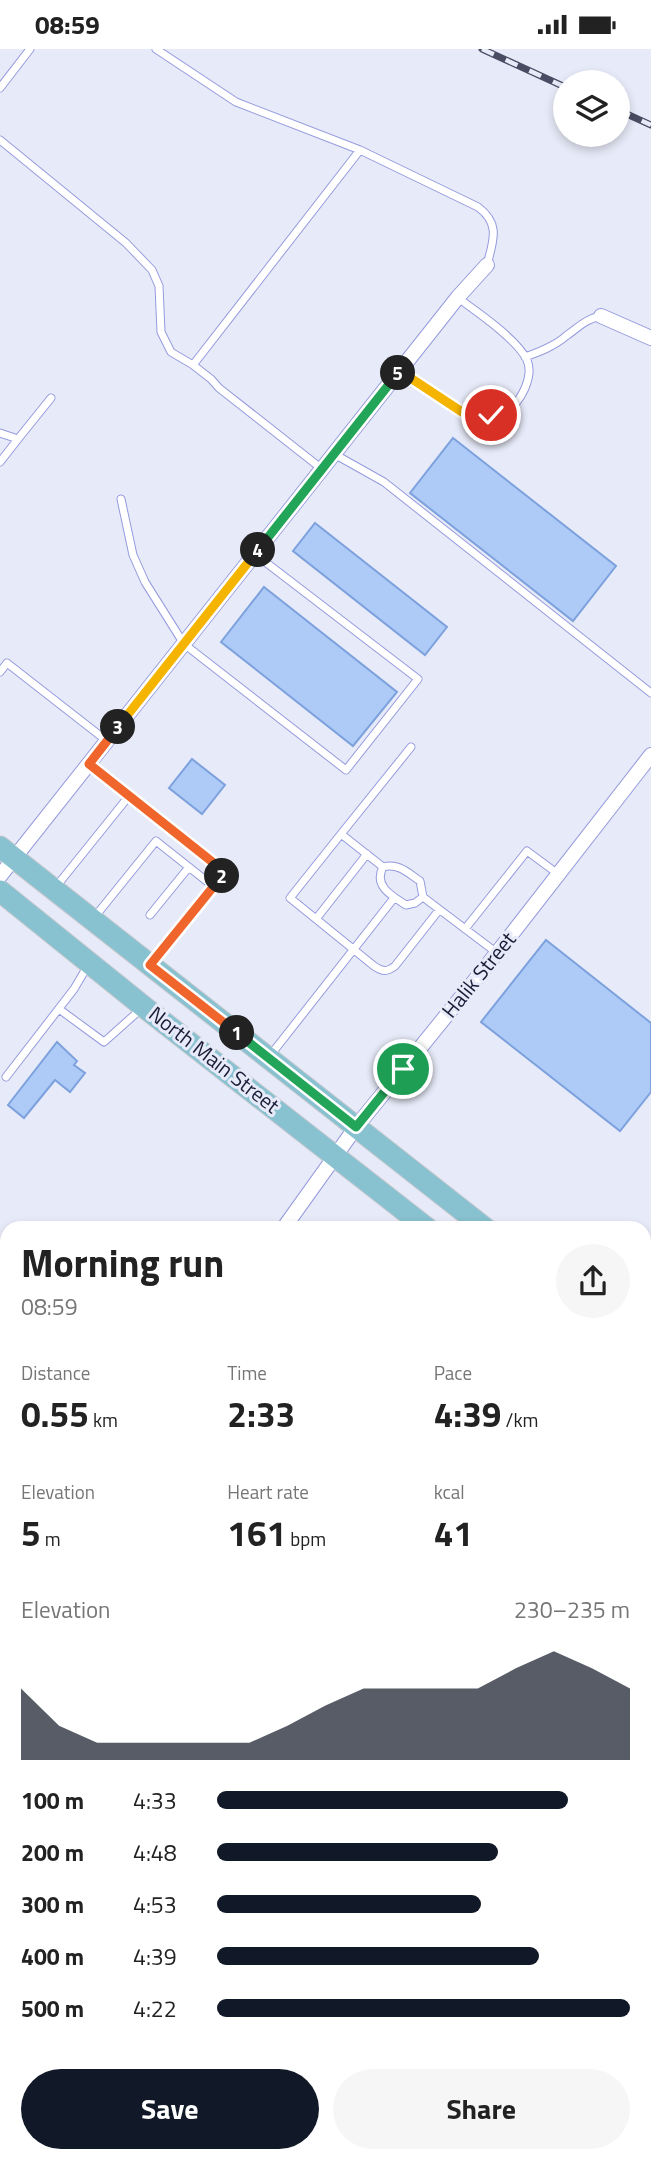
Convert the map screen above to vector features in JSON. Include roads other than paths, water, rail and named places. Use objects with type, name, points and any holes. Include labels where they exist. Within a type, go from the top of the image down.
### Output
[{"type":"main road","name":"North Main Street","points":[[7,853],[476,1221]]},
{"type":"main road","name":"North Main Street","points":[[0,891],[418,1221]]},
{"type":"street","points":[[0,876],[7,853],[89,764],[458,297],[487,265]]},
{"type":"street","points":[[601,316],[651,338]]},
{"type":"street","name":"Halik Street","points":[[289,1221],[356,1127],[497,953],[651,755]]},
{"type":"lane","points":[[0,87],[30,49]]},
{"type":"lane","points":[[156,49],[236,102],[360,150],[478,207],[490,215],[494,228],[487,265]]},
{"type":"lane","points":[[0,140],[125,243],[152,270],[159,286],[161,332],[171,352],[211,379],[322,469]]},
{"type":"lane","points":[[192,365],[360,150]]},
{"type":"lane","points":[[400,371],[462,412],[491,415],[508,410],[527,384],[528,362],[518,346],[458,297]]},
{"type":"lane","points":[[525,357],[566,337],[576,326],[601,316]]},
{"type":"lane","points":[[0,462],[51,398]]},
{"type":"lane","points":[[0,433],[18,439]]},
{"type":"lane","points":[[334,454],[384,482],[651,693]]},
{"type":"lane","points":[[121,499],[133,555],[145,582],[184,644],[346,770],[418,679],[255,554]]},
{"type":"lane","points":[[0,672],[7,663],[107,741]]},
{"type":"lane","points":[[411,747],[290,898],[353,950],[381,970],[388,971],[395,966],[439,909]]},
{"type":"lane","points":[[89,764],[225,872],[150,965]]},
{"type":"lane","points":[[54,889],[129,796]]},
{"type":"lane","points":[[341,834],[383,867]]},
{"type":"lane","points":[[93,920],[156,841],[214,887]]},
{"type":"lane","points":[[466,929],[527,851],[558,875]]},
{"type":"lane","points":[[316,919],[367,854]]},
{"type":"lane","points":[[383,867],[399,866],[420,881],[423,897],[497,953]]},
{"type":"lane","points":[[150,915],[189,867]]},
{"type":"lane","points":[[383,867],[380,880],[383,888],[394,898],[406,905],[415,904],[423,897]]},
{"type":"lane","points":[[268,1058],[394,898]]},
{"type":"lane","points":[[6,1077],[74,989],[89,963]]},
{"type":"lane","points":[[59,1009],[104,1042],[144,1007]]},
{"type":"railway","points":[[482,49],[553,82]]},
{"type":"railway","points":[[630,115],[651,125]]}]
